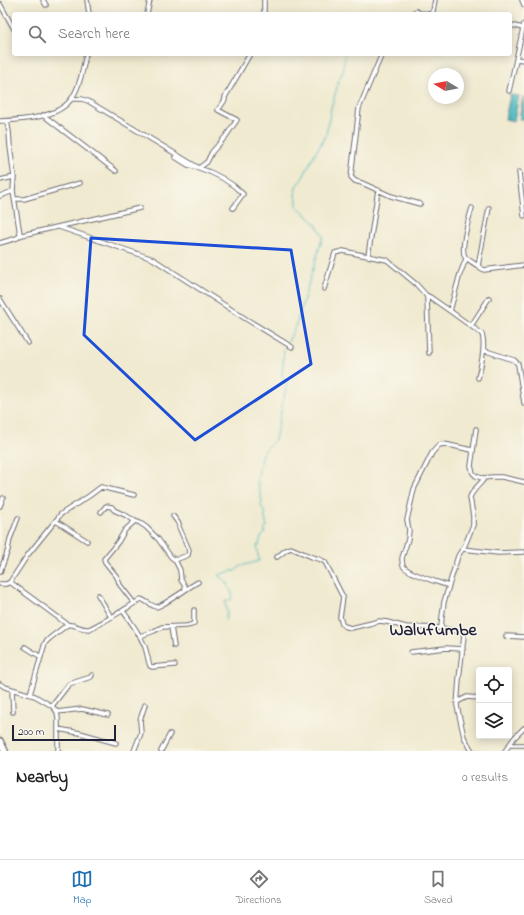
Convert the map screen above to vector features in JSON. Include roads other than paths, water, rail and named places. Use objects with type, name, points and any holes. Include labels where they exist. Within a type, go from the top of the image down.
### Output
[{"type":"main road","points":[[0,741],[5,751]]},
{"type":"street","points":[[43,0],[46,5]]},
{"type":"street","points":[[87,0],[89,12]]},
{"type":"street","points":[[148,12],[150,0]]},
{"type":"street","points":[[264,0],[264,12]]},
{"type":"street","points":[[432,12],[435,0]]},
{"type":"street","points":[[522,0],[524,5]]},
{"type":"street","points":[[0,4],[12,25]]},
{"type":"street","points":[[509,91],[524,26],[512,25]]},
{"type":"street","points":[[0,121],[19,120],[60,110],[72,99],[77,88],[85,56]]},
{"type":"street","points":[[199,168],[207,162],[212,152],[237,120],[218,110],[249,56]]},
{"type":"street","points":[[381,56],[359,108],[351,177],[354,181],[362,183],[390,196],[420,204]]},
{"type":"street","points":[[516,59],[524,60]]},
{"type":"street","points":[[72,99],[82,99],[88,101],[199,168]]},
{"type":"street","points":[[43,115],[116,171]]},
{"type":"street","points":[[7,121],[14,177],[13,191],[21,235]]},
{"type":"street","points":[[175,157],[188,165],[207,170],[220,177],[243,194],[233,208]]},
{"type":"street","points":[[519,172],[524,216]]},
{"type":"street","points":[[0,180],[14,177]]},
{"type":"street","points":[[15,199],[24,199],[80,183]]},
{"type":"street","points":[[368,256],[378,190]]},
{"type":"street","points":[[0,196],[13,191]]},
{"type":"street","points":[[0,243],[17,238],[21,235],[140,208]]},
{"type":"street","points":[[450,310],[460,274],[466,259],[464,252],[465,234],[472,208]]},
{"type":"street","points":[[478,266],[489,208]]},
{"type":"street","points":[[59,227],[153,259],[292,348]]},
{"type":"street","points":[[324,289],[336,253],[343,251],[387,260],[416,284],[426,295],[450,310],[482,334],[483,350],[478,378]]},
{"type":"street","points":[[466,259],[484,270],[524,264]]},
{"type":"street","points":[[426,295],[429,354]]},
{"type":"street","points":[[471,326],[489,298]]},
{"type":"street","points":[[0,299],[28,343]]},
{"type":"street","points":[[483,350],[517,362],[524,402]]},
{"type":"street","points":[[476,429],[472,450],[471,470],[473,473],[476,476],[485,478],[502,477],[524,482]]},
{"type":"street","points":[[449,586],[417,575],[407,570],[404,566],[402,558],[409,535],[407,520],[416,485],[430,456],[437,446],[444,444],[472,450]]},
{"type":"street","points":[[441,628],[443,608],[458,556],[463,549],[474,521],[470,494],[485,478]]},
{"type":"street","points":[[0,584],[10,582],[27,556],[63,513],[89,496],[101,486],[134,495]]},
{"type":"street","points":[[0,506],[3,498]]},
{"type":"street","points":[[100,512],[104,507],[108,506],[146,527],[161,542],[175,560],[180,570],[180,576],[185,589]]},
{"type":"street","points":[[173,516],[179,524],[179,528],[189,550],[188,555],[175,560]]},
{"type":"street","points":[[0,572],[18,518]]},
{"type":"street","points":[[56,521],[87,541]]},
{"type":"street","points":[[134,603],[120,585],[117,577],[104,561],[125,530],[135,521]]},
{"type":"street","points":[[277,557],[291,548],[325,562],[344,599],[340,617],[344,626],[350,628],[380,621],[402,627],[441,628],[463,633],[463,649],[457,709],[463,733],[472,751]]},
{"type":"street","points":[[463,549],[498,553],[524,552]]},
{"type":"street","points":[[10,582],[68,624],[87,629],[92,628],[123,611],[141,599],[154,606],[158,606],[198,582]]},
{"type":"street","points":[[98,595],[111,617]]},
{"type":"street","points":[[140,636],[162,627],[186,626],[193,624],[194,610]]},
{"type":"street","points":[[123,611],[140,636],[151,667],[175,665]]},
{"type":"street","points":[[30,694],[46,641],[68,624]]},
{"type":"street","points":[[170,626],[174,646]]},
{"type":"street","points":[[506,636],[524,637]]},
{"type":"street","points":[[25,647],[41,657]]},
{"type":"street","points":[[411,652],[446,648],[463,649]]},
{"type":"street","points":[[52,706],[69,684],[92,675]]},
{"type":"street","points":[[0,684],[5,687],[30,694],[52,706],[57,712],[58,718],[58,751]]},
{"type":"street","points":[[12,689],[13,712]]},
{"type":"street","points":[[457,702],[467,697],[476,698]]},
{"type":"street","points":[[134,751],[141,733],[140,720],[145,705]]},
{"type":"street","points":[[57,712],[82,709],[108,715]]},
{"type":"street","points":[[505,751],[514,738],[524,728]]},
{"type":"street","points":[[58,729],[80,733],[116,743]]},
{"type":"street","points":[[161,751],[170,734]]},
{"type":"street","points":[[509,745],[524,745]]},
{"type":"water","points":[[510,95],[519,96],[514,121],[505,119]]},
{"type":"water","points":[[523,96],[524,119],[519,119]]},
{"type":"waterway","points":[[288,342],[296,325],[323,236],[316,224],[297,206],[297,198],[295,197],[296,186],[302,179],[326,135],[338,81],[343,72],[345,56]]},
{"type":"waterway","points":[[225,620],[227,613],[225,601],[232,599],[232,592],[228,586],[228,583],[223,578],[220,578],[219,575],[235,571],[241,566],[259,561],[257,546],[259,545],[267,526],[265,512],[261,506],[262,501],[257,481],[262,453],[275,440],[287,383],[282,375],[284,350],[287,345]]},
{"type":"district","name":"Walufumbe","points":[[433,631]]}]
